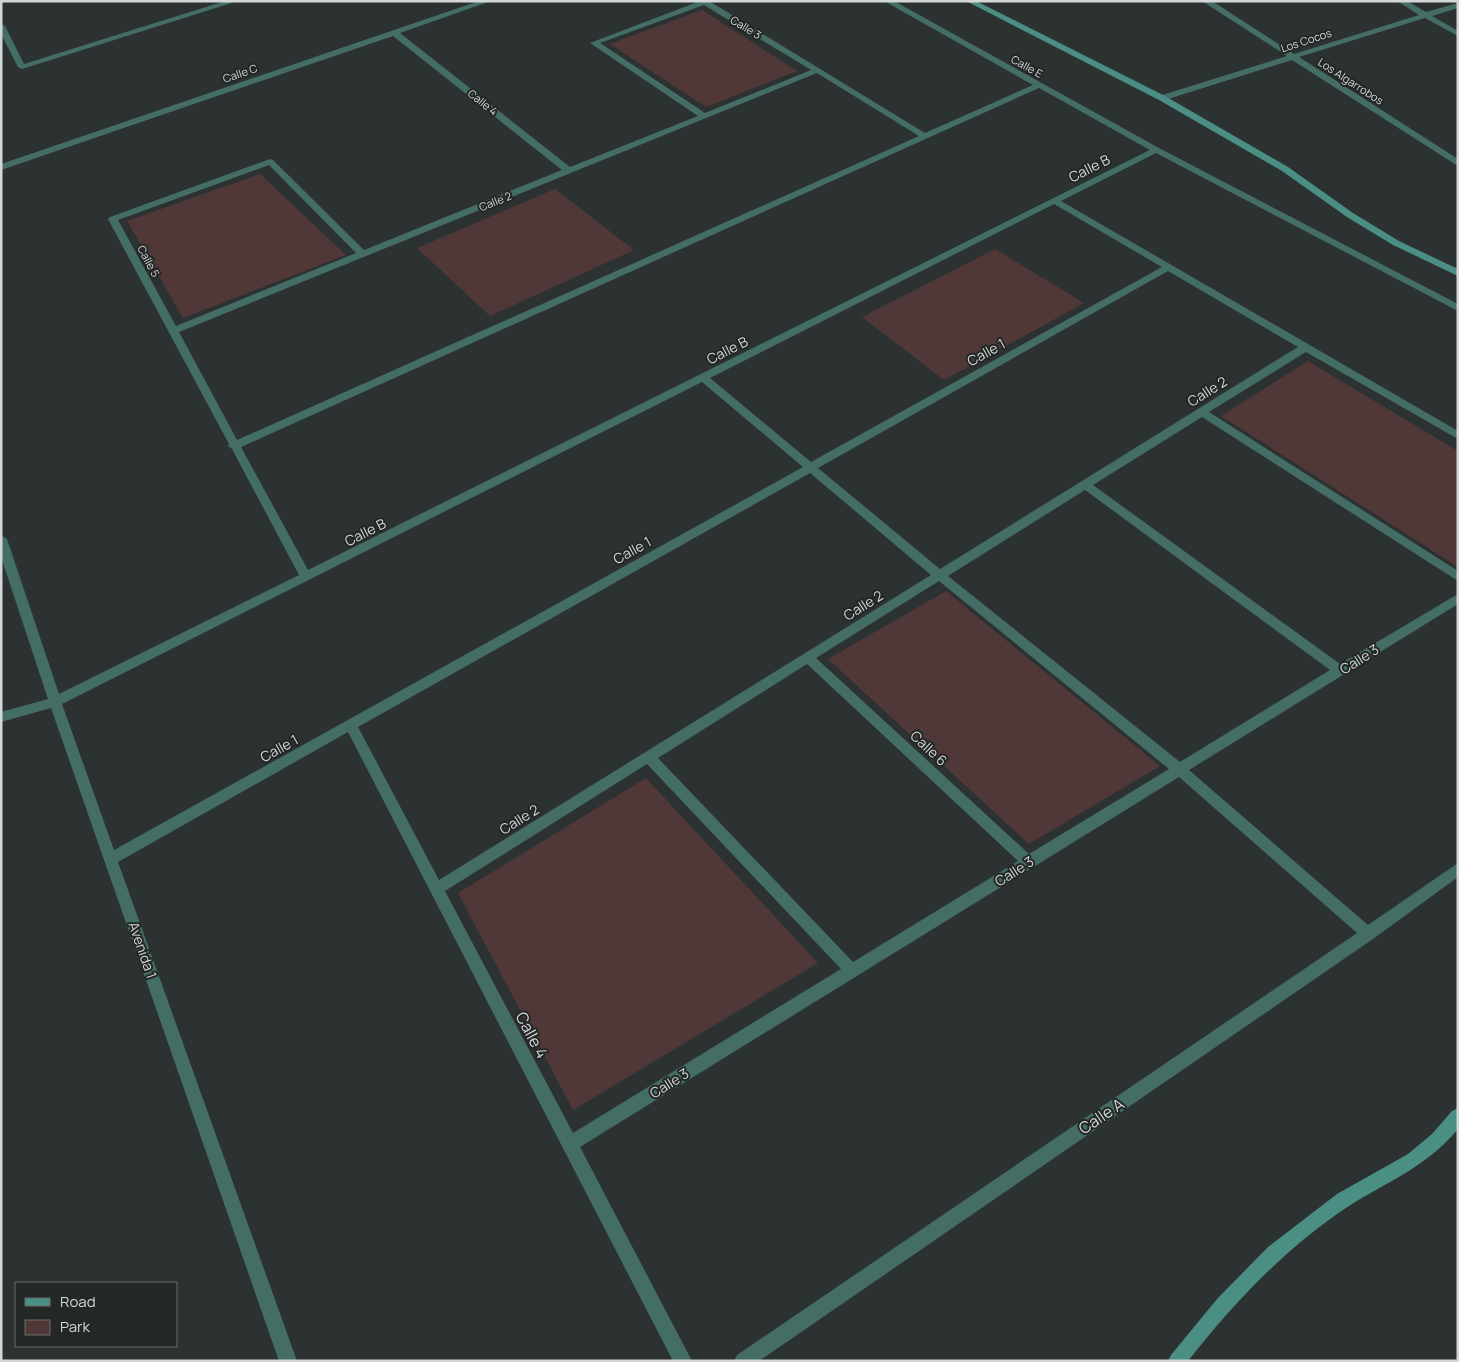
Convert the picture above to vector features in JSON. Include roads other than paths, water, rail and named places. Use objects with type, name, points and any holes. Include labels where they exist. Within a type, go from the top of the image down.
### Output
[{"type":"street","points":[[1,26],[22,67],[234,1]]},
{"type":"street","name":"Calle C","points":[[1,167],[396,34],[487,1]]},
{"type":"street","name":"Calle E","points":[[888,1],[1156,150]]},
{"type":"street","points":[[970,1],[1162,98],[1285,169],[1350,215],[1396,243],[1458,273]]},
{"type":"street","name":"Los Algarrobos","points":[[1206,1],[1458,163]]},
{"type":"street","points":[[1401,1],[1458,34]]},
{"type":"street","name":"Calle 3","points":[[704,116],[594,43],[705,2],[925,136]]},
{"type":"street","name":"Los Cocos","points":[[1162,98],[1458,5]]},
{"type":"street","name":"Calle 4","points":[[396,34],[570,171]]},
{"type":"street","name":"Calle 2","points":[[172,331],[818,70]]},
{"type":"street","points":[[233,446],[1039,85]]},
{"type":"street","points":[[1156,150],[1458,308]]},
{"type":"street","name":"Calle B","points":[[1,717],[55,702],[1156,150]]},
{"type":"street","name":"Calle 5","points":[[306,577],[233,446],[113,219],[270,162],[362,254]]},
{"type":"street","points":[[1055,201],[1458,436]]},
{"type":"street","name":"Calle 1","points":[[111,859],[1169,267]]},
{"type":"street","name":"Calle 2","points":[[436,889],[1306,347]]},
{"type":"street","points":[[703,378],[939,575],[1179,769],[1368,934]]},
{"type":"street","points":[[1202,412],[1458,578]]},
{"type":"street","points":[[1085,485],[1340,671]]},
{"type":"street","name":"Avenida 1","points":[[1,539],[55,702],[288,1361]]},
{"type":"street","name":"Calle 3","points":[[570,1144],[1458,598]]},
{"type":"street","name":"Calle 6","points":[[808,658],[1028,862]]},
{"type":"street","name":"Calle 4","points":[[351,725],[684,1361]]},
{"type":"street","points":[[648,757],[852,971]]},
{"type":"street","name":"Calle A","points":[[743,1361],[1368,934],[1458,869]]},
{"type":"street","points":[[1177,1361],[1212,1316],[1260,1265],[1318,1218],[1363,1187],[1395,1172],[1424,1152],[1445,1132],[1458,1116]]}]
